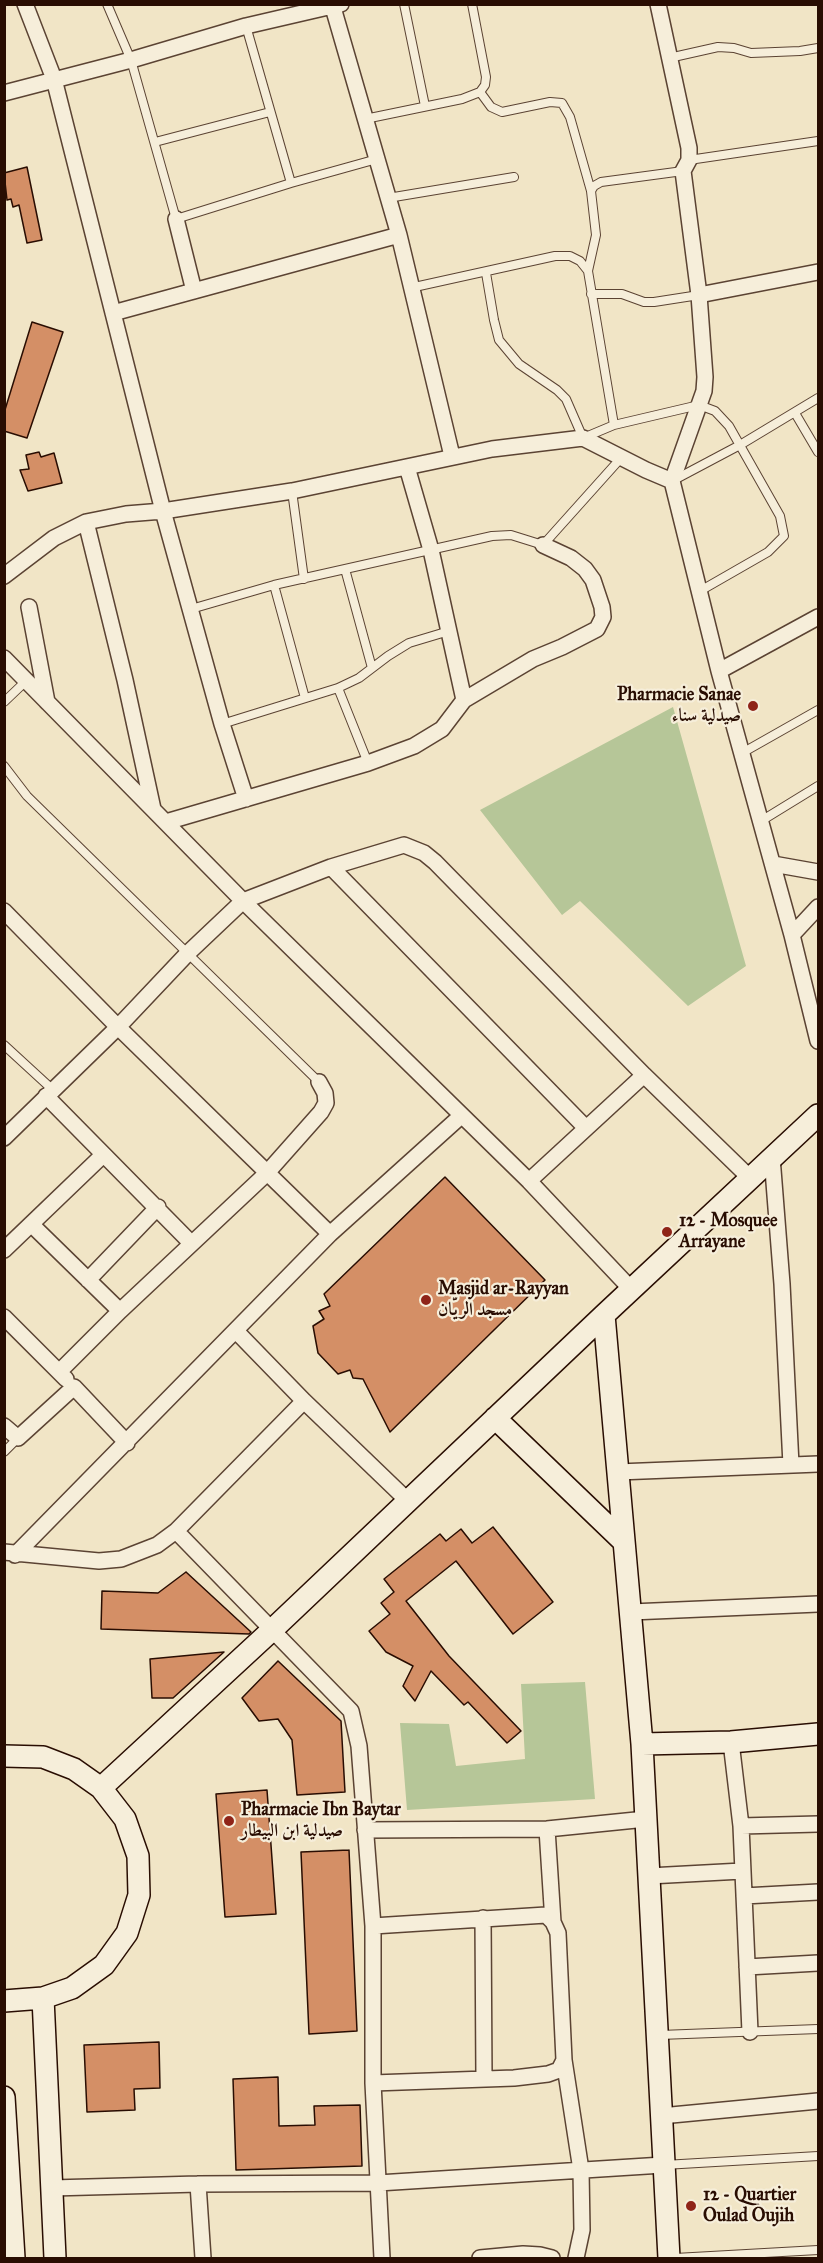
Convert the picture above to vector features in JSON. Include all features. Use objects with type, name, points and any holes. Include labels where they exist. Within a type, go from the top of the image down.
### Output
[{"type":"street","points":[[25,4],[54,79],[163,511],[222,724],[246,800]]},
{"type":"street","points":[[658,4],[687,134],[686,166],[705,377],[699,405],[672,481],[719,671],[819,1041]]},
{"type":"street","points":[[4,93],[132,60],[246,26],[335,5],[399,235],[452,456]]},
{"type":"street","points":[[176,219],[194,291]]},
{"type":"street","points":[[113,313],[399,235]]},
{"type":"street","points":[[699,295],[819,272]]},
{"type":"street","points":[[4,576],[54,538],[86,522],[126,513],[163,511],[292,491],[452,456],[514,446],[583,438],[672,481]]},
{"type":"street","points":[[407,467],[431,550],[464,700]]},
{"type":"street","points":[[86,522],[125,680],[153,809]]},
{"type":"street","points":[[166,822],[368,763],[426,740],[442,729],[464,700],[533,659],[589,634],[601,624],[603,617],[593,580],[585,569],[571,558],[543,544]]},
{"type":"street","points":[[29,607],[47,702]]},
{"type":"street","points":[[719,671],[819,617]]},
{"type":"street","points":[[4,658],[243,901],[529,1181],[631,1289]]},
{"type":"street","points":[[4,1138],[243,901],[331,867],[404,845],[424,853],[644,1075],[750,1178]]},
{"type":"street","points":[[773,864],[819,872]]},
{"type":"street","points":[[331,867],[585,1127]]},
{"type":"street","points":[[792,935],[819,907]]},
{"type":"street","points":[[4,911],[117,1027],[330,1234]]},
{"type":"street","points":[[529,1181],[644,1075]]},
{"type":"street","points":[[59,1372],[191,1243],[266,1174],[321,1112],[326,1103],[325,1093],[319,1082]]},
{"type":"street","points":[[49,1093],[103,1155],[158,1207],[191,1243]]},
{"type":"street","points":[[101,1788],[272,1630],[772,1157],[809,1134],[819,1115]]},
{"type":"street","points":[[10,1553],[127,1443],[330,1234],[461,1116]]},
{"type":"street","points":[[4,1250],[103,1155]]},
{"type":"street","points":[[772,1157],[782,1284],[791,1465]]},
{"type":"street","points":[[88,1280],[158,1207]]},
{"type":"street","points":[[31,1224],[120,1311]]},
{"type":"street","points":[[604,1315],[642,1744],[669,2259]]},
{"type":"street","points":[[4,1317],[127,1443]]},
{"type":"street","points":[[236,1330],[304,1401],[408,1501]]},
{"type":"street","points":[[4,1426],[18,1438],[74,1387]]},
{"type":"street","points":[[10,1553],[99,1561],[121,1559],[157,1545],[176,1531],[304,1401]]},
{"type":"street","points":[[495,1418],[623,1541]]},
{"type":"street","points":[[618,1472],[819,1464]]},
{"type":"street","points":[[176,1531],[351,1711],[359,1746],[373,1926],[373,2083],[382,2259]]},
{"type":"street","points":[[632,1612],[819,1604]]},
{"type":"street","points":[[642,1744],[731,1742],[819,1734]]},
{"type":"street","points":[[731,1742],[741,1826],[750,2032]]},
{"type":"street","points":[[4,1755],[43,1757],[75,1768],[101,1788],[125,1819],[138,1856],[139,1895],[127,1933],[104,1965],[72,1988],[43,1998],[4,2001]]},
{"type":"street","points":[[366,1830],[548,1829],[646,1819]]},
{"type":"street","points":[[741,1826],[819,1824]]},
{"type":"street","points":[[548,1829],[554,1922],[558,1933],[564,2060],[581,2170],[582,2230],[576,2259]]},
{"type":"street","points":[[649,1876],[742,1871]]},
{"type":"street","points":[[744,1896],[819,1892]]},
{"type":"street","points":[[373,1926],[534,1914],[546,1915],[554,1922]]},
{"type":"street","points":[[483,1918],[484,2079]]},
{"type":"street","points":[[747,1967],[819,1963]]},
{"type":"street","points":[[43,1998],[55,2259]]},
{"type":"street","points":[[373,2083],[484,2079],[554,2073],[559,2070],[564,2060]]},
{"type":"street","points":[[4,2097],[14,2259]]},
{"type":"street","points":[[661,2116],[819,2101]]},
{"type":"street","points":[[52,2188],[378,2183],[663,2165]]},
{"type":"street","points":[[198,2184],[203,2259]]},
{"type":"street","points":[[480,2259],[524,2254],[540,2255],[552,2259]]},
{"type":"lane","points":[[107,4],[132,60],[176,219],[377,159]]},
{"type":"lane","points":[[404,4],[425,106]]},
{"type":"lane","points":[[365,118],[472,97],[480,92],[485,85],[486,77],[472,4]]},
{"type":"lane","points":[[246,26],[291,183]]},
{"type":"lane","points":[[669,58],[718,47],[734,48],[751,53],[791,52],[819,48]]},
{"type":"lane","points":[[480,92],[491,107],[502,112],[550,102],[562,103],[570,117],[591,191],[596,235],[588,271],[614,425]]},
{"type":"lane","points":[[155,142],[270,112]]},
{"type":"lane","points":[[591,191],[601,182],[819,141]]},
{"type":"lane","points":[[388,198],[514,177]]},
{"type":"lane","points":[[411,288],[555,256],[570,256],[580,261],[588,271]]},
{"type":"lane","points":[[486,273],[500,340],[519,364],[557,390],[566,399],[583,438],[614,425],[699,405],[715,411],[722,418],[780,516],[784,536],[768,552],[700,591]]},
{"type":"lane","points":[[591,294],[622,294],[644,302],[699,295]]},
{"type":"lane","points":[[672,481],[740,445],[819,398]]},
{"type":"lane","points":[[795,412],[819,452]]},
{"type":"lane","points":[[190,609],[274,585],[492,536],[511,535],[543,544],[621,458]]},
{"type":"lane","points":[[292,491],[304,579]]},
{"type":"lane","points":[[345,569],[372,668]]},
{"type":"lane","points":[[274,585],[305,698]]},
{"type":"lane","points":[[222,724],[338,688],[359,678],[409,643],[449,631]]},
{"type":"lane","points":[[4,702],[26,681]]},
{"type":"lane","points":[[338,688],[368,763]]},
{"type":"lane","points":[[742,753],[819,710]]},
{"type":"lane","points":[[4,766],[27,796],[319,1082]]},
{"type":"lane","points":[[760,821],[819,786]]},
{"type":"lane","points":[[4,1045],[49,1093]]},
{"type":"lane","points":[[4,1452],[18,1438]]},
{"type":"lane","points":[[658,2035],[819,2029]]},
{"type":"lane","points":[[663,2165],[819,2156]]},
{"type":"lane","points":[[675,2259],[819,2250]]},
{"type":"green space","points":[[673,707],[746,966],[688,1006],[580,901],[562,915],[480,810]]},
{"type":"green space","points":[[585,1682],[595,1799],[407,1810],[400,1723],[449,1724],[456,1766],[525,1759],[521,1684]]},
{"type":"building","points":[[27,167],[42,240],[27,243],[19,205],[13,207],[11,199],[7,200],[4,173]]},
{"type":"building","points":[[32,322],[63,332],[27,438],[4,431],[4,413]]},
{"type":"building","points":[[39,452],[41,457],[54,453],[62,483],[28,491],[20,470],[29,469],[26,455]]},
{"type":"building","name":"Masjid ar-Rayyan مسجد الريّان","points":[[445,1177],[545,1280],[390,1432],[363,1379],[353,1378],[350,1370],[338,1374],[318,1353],[313,1326],[324,1319],[319,1311],[330,1306],[324,1294]]},
{"type":"building","points":[[493,1527],[553,1602],[513,1634],[456,1561],[406,1601],[449,1656],[521,1731],[507,1743],[468,1702],[464,1705],[431,1671],[415,1701],[403,1686],[413,1666],[386,1652],[369,1631],[390,1614],[381,1603],[394,1592],[384,1579],[440,1534],[446,1541],[461,1529],[472,1543]]},
{"type":"building","points":[[186,1572],[251,1632],[249,1634],[101,1629],[102,1591],[158,1593]]},
{"type":"building","points":[[224,1652],[173,1698],[152,1698],[150,1659]]},
{"type":"building","points":[[278,1661],[341,1721],[345,1792],[297,1795],[292,1740],[278,1719],[259,1721],[242,1698]]},
{"type":"building","points":[[267,1790],[276,1914],[225,1917],[216,1794]]},
{"type":"building","points":[[349,1850],[357,2031],[309,2034],[301,1852]]},
{"type":"building","points":[[159,2042],[160,2088],[134,2089],[135,2110],[87,2112],[84,2045]]},
{"type":"building","points":[[278,2077],[279,2126],[315,2125],[314,2106],[360,2105],[362,2166],[236,2170],[233,2079]]},
{"type":"place","name":"Pharmacie Sanae صيدلية سناء","points":[[753,706]]},
{"type":"place","name":"12 - Mosquee Arrayane","points":[[667,1232]]},
{"type":"place","name":"Masjid ar-Rayyan مسجد الريّان","points":[[426,1300]]},
{"type":"place","name":"Pharmacie Ibn Baytar صيدلية ابن البيطار","points":[[229,1821]]},
{"type":"place","name":"12 - Quartier Oulad Oujih","points":[[691,2206]]}]
